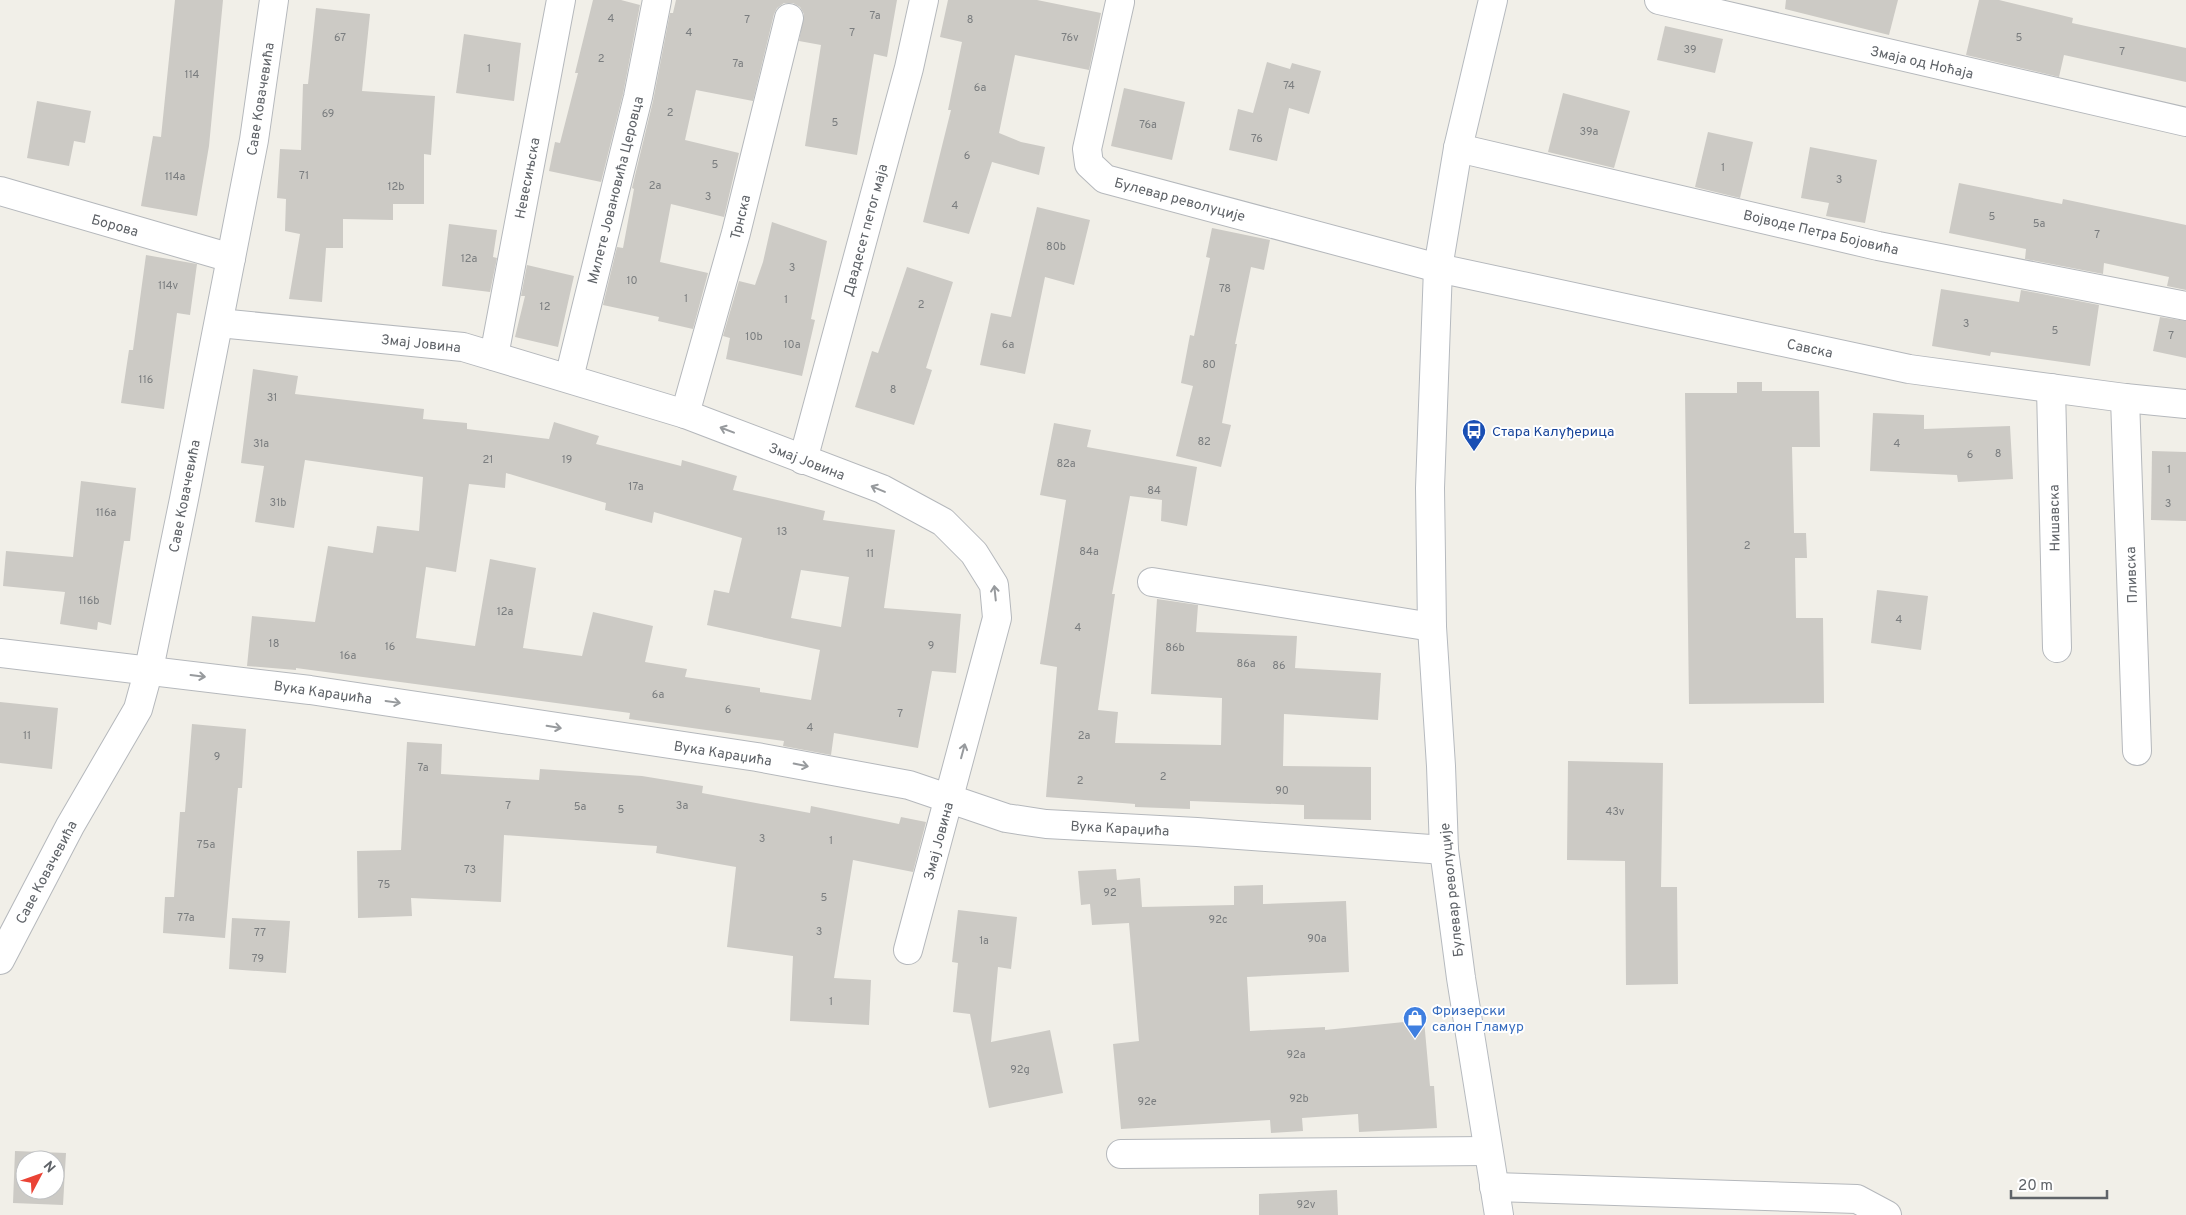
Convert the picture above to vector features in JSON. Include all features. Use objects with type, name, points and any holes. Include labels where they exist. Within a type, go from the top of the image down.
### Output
[{"type":"street","name":"Саве Ковачевића","points":[[0,960],[70,826],[138,709],[149,670],[219,323],[254,140],[274,0]]},
{"type":"street","name":"Невесињска","points":[[494,356],[561,0]]},
{"type":"street","name":"Милете Јовановића Церовца","points":[[569,378],[638,97],[656,0]]},
{"type":"street","name":"Двадесет петог маја","points":[[802,460],[909,68],[924,0]]},
{"type":"street","name":"Булевар револуције","points":[[1493,0],[1458,148],[1438,268],[1430,479],[1432,627],[1441,766],[1444,850],[1461,978],[1499,1215]]},
{"type":"street","name":"Змаја од Ноћаја","points":[[1658,0],[2186,122]]},
{"type":"street","name":"Булевар револуције","points":[[1120,2],[1086,150],[1089,164],[1099,175],[1105,179],[1438,268]]},
{"type":"street","name":"Трнска","points":[[685,414],[736,233],[788,18]]},
{"type":"street","name":"Војводе Петра Бојовића","points":[[1458,148],[1878,246],[2186,306]]},
{"type":"street","name":"Борова","points":[[0,191],[231,258]]},
{"type":"street","name":"Савска","points":[[1438,268],[1909,369],[2125,398],[2186,404]]},
{"type":"street","name":"Змај Јовина","points":[[219,323],[463,347],[685,414],[882,489],[943,522],[974,553],[994,585],[997,618],[908,950]]},
{"type":"street","name":"Нишавска","points":[[2051,388],[2057,648]]},
{"type":"street","name":"Пливска","points":[[2125,398],[2137,751]]},
{"type":"street","points":[[1152,582],[1432,627]]},
{"type":"street","name":"Вука Караџића","points":[[0,653],[310,690],[757,757],[909,785],[1006,818],[1046,824],[1197,832],[1444,850]]},
{"type":"street","points":[[1121,1154],[1488,1150]]},
{"type":"street","points":[[1494,1188],[1858,1198],[1887,1215]]},
{"type":"building","points":[[175,0],[223,0],[209,146],[197,216],[141,206],[153,136],[161,137]]},
{"type":"building","points":[[593,0],[621,0],[640,5],[623,94],[601,182],[549,171],[555,142],[560,143],[578,73],[575,73]]},
{"type":"building","points":[[676,0],[897,0],[887,57],[874,54],[857,155],[805,146],[821,45],[799,41],[804,14],[800,7],[793,3],[784,3],[777,8],[774,14],[753,101],[696,90],[685,140],[739,153],[724,217],[671,204],[660,262],[708,273],[693,329],[658,321],[659,317],[603,305],[617,247],[623,248],[634,189],[632,188],[653,101],[670,13],[673,13]]},
{"type":"building","points":[[948,0],[1037,0],[1101,13],[1089,70],[1015,55],[999,133],[1021,142],[1045,147],[1039,175],[992,162],[969,234],[923,222],[951,110],[948,110],[962,42],[940,37]]},
{"type":"building","points":[[1786,0],[1898,0],[1889,35],[1785,9]]},
{"type":"building","points":[[1979,0],[1999,0],[2073,18],[2072,23],[2186,48],[2186,82],[2064,55],[2059,77],[1966,55]]},
{"type":"building","points":[[316,8],[370,14],[362,91],[435,96],[431,155],[424,154],[424,204],[393,204],[393,220],[343,219],[343,248],[326,248],[322,302],[289,299],[300,234],[285,231],[286,199],[277,198],[280,149],[301,150],[303,84],[308,84]]},
{"type":"building","points":[[1665,26],[1723,39],[1715,73],[1657,60]]},
{"type":"building","points":[[464,34],[521,43],[514,101],[456,93]]},
{"type":"building","points":[[1267,62],[1290,69],[1292,63],[1321,71],[1309,114],[1289,108],[1277,161],[1229,150],[1238,109],[1253,113]]},
{"type":"building","points":[[1124,88],[1185,102],[1172,160],[1111,146]]},
{"type":"building","points":[[1563,93],[1630,111],[1614,168],[1548,152]]},
{"type":"building","points":[[37,101],[91,111],[85,143],[74,141],[69,166],[27,158]]},
{"type":"building","points":[[1708,132],[1753,142],[1740,198],[1695,187]]},
{"type":"building","points":[[1810,147],[1877,160],[1865,223],[1826,216],[1829,203],[1801,198]]},
{"type":"building","points":[[1959,183],[2062,204],[2063,199],[2186,225],[2186,290],[2167,286],[2169,277],[2104,263],[2103,274],[2025,259],[2026,249],[1949,233]]},
{"type":"building","points":[[1037,207],[1090,220],[1074,285],[1045,277],[1025,374],[980,365],[991,313],[1011,317]]},
{"type":"building","points":[[772,222],[827,241],[811,319],[815,320],[802,376],[726,359],[730,338],[723,336],[739,281],[755,285],[763,262]]},
{"type":"building","points":[[449,224],[497,230],[493,257],[497,258],[490,292],[442,286]]},
{"type":"building","points":[[1212,228],[1270,240],[1264,270],[1251,267],[1235,344],[1237,344],[1222,423],[1231,425],[1221,467],[1176,456],[1193,386],[1181,383],[1190,335],[1194,336],[1210,258],[1206,257]]},
{"type":"building","points":[[146,255],[197,264],[190,315],[177,313],[164,409],[121,403],[129,350],[133,350]]},
{"type":"building","points":[[527,265],[574,276],[558,347],[515,337],[525,296],[521,296]]},
{"type":"building","points":[[907,267],[953,282],[926,368],[932,370],[914,425],[855,407],[872,351],[878,353]]},
{"type":"building","points":[[1941,289],[2019,302],[2021,290],[2099,305],[2090,366],[1991,352],[1990,356],[1932,346]]},
{"type":"building","points":[[2160,317],[2186,321],[2186,358],[2153,351]]},
{"type":"building","points":[[253,369],[298,376],[295,394],[424,409],[423,419],[467,423],[467,429],[549,439],[554,422],[599,436],[596,444],[681,466],[682,460],[737,476],[733,490],[825,511],[823,520],[895,530],[884,608],[961,614],[956,673],[932,671],[918,748],[834,733],[831,755],[783,746],[784,741],[629,719],[630,713],[296,668],[296,670],[247,666],[252,616],[315,622],[328,546],[373,553],[377,526],[419,531],[423,477],[305,460],[294,528],[255,522],[264,466],[241,463]],"holes":[[[506,473],[606,503],[605,510],[652,523],[654,512],[742,538],[729,593],[714,590],[707,625],[820,650],[811,700],[760,692],[760,688],[685,677],[687,669],[645,662],[653,626],[593,612],[582,656],[523,648],[536,568],[490,559],[475,646],[416,638],[426,567],[456,572],[469,484],[505,488]],[[801,570],[849,577],[841,627],[791,618]]]},
{"type":"building","points":[[1737,382],[1762,382],[1762,391],[1819,391],[1820,447],[1792,447],[1794,533],[1806,533],[1807,558],[1795,558],[1796,618],[1823,618],[1824,703],[1689,704],[1685,393],[1737,393]]},
{"type":"building","points":[[1873,413],[1924,415],[1924,429],[2010,426],[2013,479],[1958,482],[1957,475],[1870,471]]},
{"type":"building","points":[[1054,423],[1091,430],[1087,447],[1197,467],[1187,526],[1161,521],[1162,500],[1130,496],[1112,594],[1115,594],[1098,710],[1118,712],[1115,743],[1221,745],[1222,698],[1151,694],[1157,599],[1198,605],[1196,632],[1297,636],[1295,668],[1381,673],[1378,720],[1284,714],[1283,766],[1371,767],[1371,820],[1304,819],[1304,805],[1190,801],[1190,809],[1135,807],[1135,804],[1046,797],[1057,667],[1040,664],[1066,500],[1040,495]]},
{"type":"building","points":[[2152,451],[2186,452],[2186,521],[2151,520]]},
{"type":"building","points":[[81,481],[136,488],[130,541],[124,541],[111,625],[98,622],[97,630],[60,624],[65,592],[3,586],[6,551],[73,557]]},
{"type":"building","points":[[1877,590],[1928,596],[1921,650],[1871,643]]},
{"type":"building","points":[[0,702],[58,708],[52,769],[0,763]]},
{"type":"building","points":[[192,724],[246,729],[242,788],[238,788],[225,938],[163,933],[165,897],[174,897],[180,812],[185,812]]},
{"type":"building","points":[[407,742],[442,744],[441,774],[539,780],[540,769],[642,776],[703,786],[702,793],[810,813],[811,806],[899,824],[901,817],[926,822],[913,872],[853,860],[834,978],[871,980],[869,1025],[790,1021],[793,956],[727,947],[736,867],[656,853],[657,846],[504,835],[501,902],[411,898],[412,916],[358,918],[357,851],[401,850]]},
{"type":"building","points":[[1568,761],[1663,763],[1661,887],[1677,887],[1678,984],[1626,985],[1625,861],[1567,860]]},
{"type":"building","points":[[1116,869],[1117,880],[1140,878],[1142,907],[1234,905],[1234,886],[1263,885],[1263,904],[1346,901],[1349,972],[1247,977],[1250,1031],[1325,1027],[1325,1030],[1424,1020],[1430,1086],[1434,1086],[1437,1128],[1359,1132],[1358,1114],[1302,1118],[1303,1131],[1271,1133],[1270,1120],[1121,1129],[1113,1044],[1139,1041],[1129,923],[1092,925],[1090,904],[1081,905],[1078,871]]},
{"type":"building","points":[[958,910],[1017,917],[1011,969],[998,967],[991,1042],[1050,1030],[1063,1093],[989,1108],[970,1014],[953,1012],[958,963],[952,962]]},
{"type":"building","points":[[232,918],[290,921],[286,973],[229,969]]},
{"type":"building","points":[[15,1151],[15,1200],[63,1200],[63,1205],[13,1203]]},
{"type":"building","points":[[1337,1190],[1338,1215],[1259,1215],[1259,1194]]},
{"type":"place","name":"Стара Калуђерица","points":[[1474,452]]},
{"type":"place","name":"Фризерски салон Гламур","points":[[1415,1039]]}]
